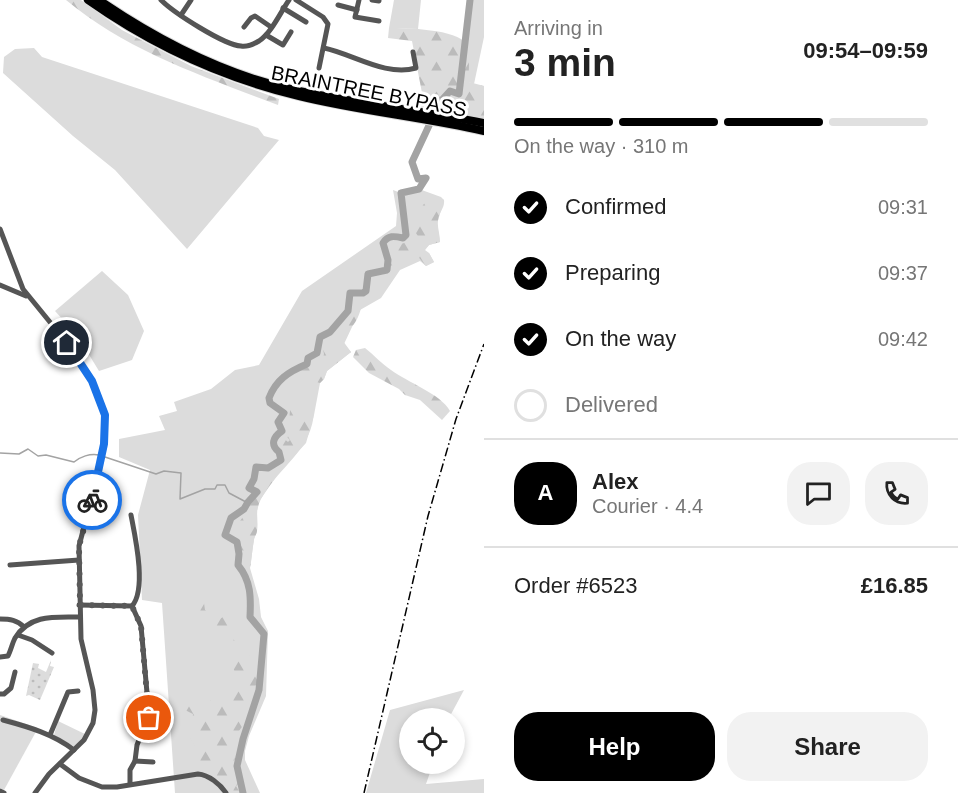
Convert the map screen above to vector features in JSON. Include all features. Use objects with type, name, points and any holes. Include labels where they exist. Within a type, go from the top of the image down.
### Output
[{"type":"highway","name":"BRAINTREE BYPASS","points":[[88,0],[157,43],[205,66],[255,85],[301,97],[416,114]]},
{"type":"highway","name":"BRAINTREE BYPASS","points":[[99,0],[159,38],[243,75],[297,91],[443,119],[484,123]]},
{"type":"highway","name":"BRAINTREE BYPASS","points":[[443,119],[484,131]]},
{"type":"street","points":[[161,0],[181,15],[224,40],[241,46],[258,41],[266,34],[289,0]]},
{"type":"street","points":[[181,15],[191,0]]},
{"type":"street","points":[[296,0],[323,17],[328,24],[319,69]]},
{"type":"street","points":[[359,0],[356,17],[379,21]]},
{"type":"street","points":[[338,5],[357,10]]},
{"type":"street","points":[[283,8],[306,22]]},
{"type":"street","points":[[244,27],[255,16],[271,27]]},
{"type":"street","points":[[266,34],[283,45],[291,32]]},
{"type":"street","points":[[324,48],[395,71],[416,68],[413,52]]},
{"type":"street","points":[[0,229],[19,281],[28,296],[67,343],[91,379],[105,415],[104,444],[94,494],[79,546],[81,639],[93,690],[95,710],[91,729],[35,793]]},
{"type":"street","points":[[3,286],[19,281]]},
{"type":"street","points":[[3,286],[28,296]]},
{"type":"street","points":[[131,515],[136,540],[140,590],[132,606]]},
{"type":"street","points":[[10,565],[79,561]]},
{"type":"street","points":[[80,605],[132,606]]},
{"type":"street","points":[[130,784],[130,770],[135,761],[137,745],[150,715],[141,626],[132,606]]},
{"type":"street","points":[[0,657],[8,656],[18,635],[33,621],[47,616],[80,617]]},
{"type":"street","points":[[0,619],[12,619],[24,627]]},
{"type":"street","points":[[18,635],[32,640],[52,653]]},
{"type":"street","points":[[0,693],[9,692],[15,672]]},
{"type":"street","points":[[50,735],[68,692],[78,691]]},
{"type":"street","points":[[3,720],[50,735],[74,750]]},
{"type":"street","points":[[135,761],[153,762]]},
{"type":"street","points":[[60,764],[79,778],[102,790],[198,774],[205,775],[219,784],[226,793]]},
{"type":"green space","points":[[66,0],[81,0],[122,30],[191,66],[279,99],[278,105],[195,73],[141,48],[90,18]]},
{"type":"green space","points":[[394,0],[421,0],[418,29],[389,28]]},
{"type":"green space","points":[[471,0],[484,0],[484,37],[474,84],[465,81]]},
{"type":"green space","points":[[389,28],[442,32],[461,39],[466,44],[469,82],[484,86],[484,123],[420,106],[422,93],[412,41],[388,38]]},
{"type":"green space","points":[[34,48],[42,57],[258,128],[264,136],[279,140],[187,249],[115,170],[3,73],[4,57],[15,49]]},
{"type":"green space","points":[[419,189],[444,200],[437,224],[440,242],[429,245],[423,252],[429,253],[434,262],[426,266],[420,261],[400,270],[381,298],[360,310],[344,344],[351,352],[327,371],[320,383],[306,443],[278,474],[260,500],[256,514],[257,531],[250,568],[259,599],[261,617],[268,631],[266,696],[249,736],[245,760],[260,793],[175,793],[162,603],[142,600],[138,515],[150,470],[119,457],[119,439],[165,430],[159,416],[177,411],[174,402],[211,389],[235,370],[259,365],[302,291],[396,226],[397,213],[393,190],[401,193]]},
{"type":"green space","points":[[436,196],[444,200],[438,220],[440,242],[429,245],[425,250],[434,262],[426,266],[415,253],[409,255],[400,266],[391,266],[391,255],[387,249],[391,244],[392,232],[397,235],[399,244],[410,242],[422,251],[423,244],[414,230],[419,226],[424,205]]},
{"type":"green space","points":[[102,271],[128,295],[144,331],[132,360],[99,371],[77,335],[55,311]]},
{"type":"green space","points":[[352,294],[368,294],[354,325],[344,331],[338,327],[338,322],[345,321],[351,311]]},
{"type":"green space","points":[[343,341],[351,352],[327,371],[320,383],[303,378],[303,373],[298,369],[301,364],[309,368],[316,360],[323,358],[323,349],[328,344],[339,345]]},
{"type":"green space","points":[[365,348],[398,375],[439,399],[450,411],[442,420],[420,400],[405,395],[399,389],[369,373],[353,357],[356,350]]},
{"type":"green space","points":[[296,400],[314,410],[312,424],[302,447],[268,487],[261,499],[250,568],[244,570],[240,567],[240,544],[227,538],[229,533],[234,532],[249,504],[257,495],[249,486],[251,482],[257,480],[261,487],[266,487],[269,473],[283,463],[286,456],[277,449],[275,442],[282,437],[288,442],[290,440],[286,436],[291,405]]},
{"type":"green space","points":[[204,603],[205,610],[218,620],[228,617],[235,642],[244,641],[247,645],[252,668],[263,682],[255,686],[255,694],[247,706],[246,721],[236,737],[238,742],[232,772],[238,774],[241,781],[236,786],[240,793],[229,793],[220,782],[203,770],[190,737],[193,714],[183,709],[183,703],[206,707],[237,677],[231,663],[231,648],[225,643],[217,627],[195,623],[201,604]]},
{"type":"green space","points":[[51,660],[50,666],[54,667],[40,700],[26,696],[33,663],[39,664],[38,668],[46,672]]},
{"type":"green space","points":[[464,690],[454,708],[399,708],[399,774],[430,774],[426,784],[484,779],[484,793],[366,793],[390,710]]},
{"type":"green space","points":[[0,715],[38,728],[4,790],[0,788]]},
{"type":"green space","points":[[58,721],[87,735],[75,747],[54,735]]},
{"type":"waterway","points":[[243,793],[237,766],[259,690],[264,634],[250,617],[249,589],[246,577],[238,565],[237,542],[225,535],[231,518],[244,509],[257,492],[249,488],[254,479],[256,467],[268,468],[281,460],[279,452],[274,447],[274,441],[282,431],[278,422],[284,413],[270,403],[269,398],[275,386],[294,370],[307,364],[308,358],[317,353],[320,337],[330,332],[348,311],[350,293],[366,291],[368,274],[387,270],[388,260],[383,243],[385,240],[392,237],[403,238],[406,235],[401,193],[419,189],[426,178],[418,179],[412,162],[440,102],[450,91],[459,94],[470,0]]},
{"type":"waterway","points":[[0,453],[19,454],[28,449],[38,456],[46,455],[74,462],[85,456],[99,455]]},
{"type":"waterway","points":[[105,457],[156,474],[164,471],[181,473],[180,499],[205,489],[215,489],[217,485],[225,485],[229,493],[246,502]]},
{"type":"railway","points":[[364,793],[428,516],[456,419],[484,344]]},
{"type":"way so far","points":[[92,500],[79,546],[80,605],[132,606],[141,626],[149,718]]},
{"type":"route","points":[[67,343],[92,381],[105,415],[104,444],[92,500]]}]
